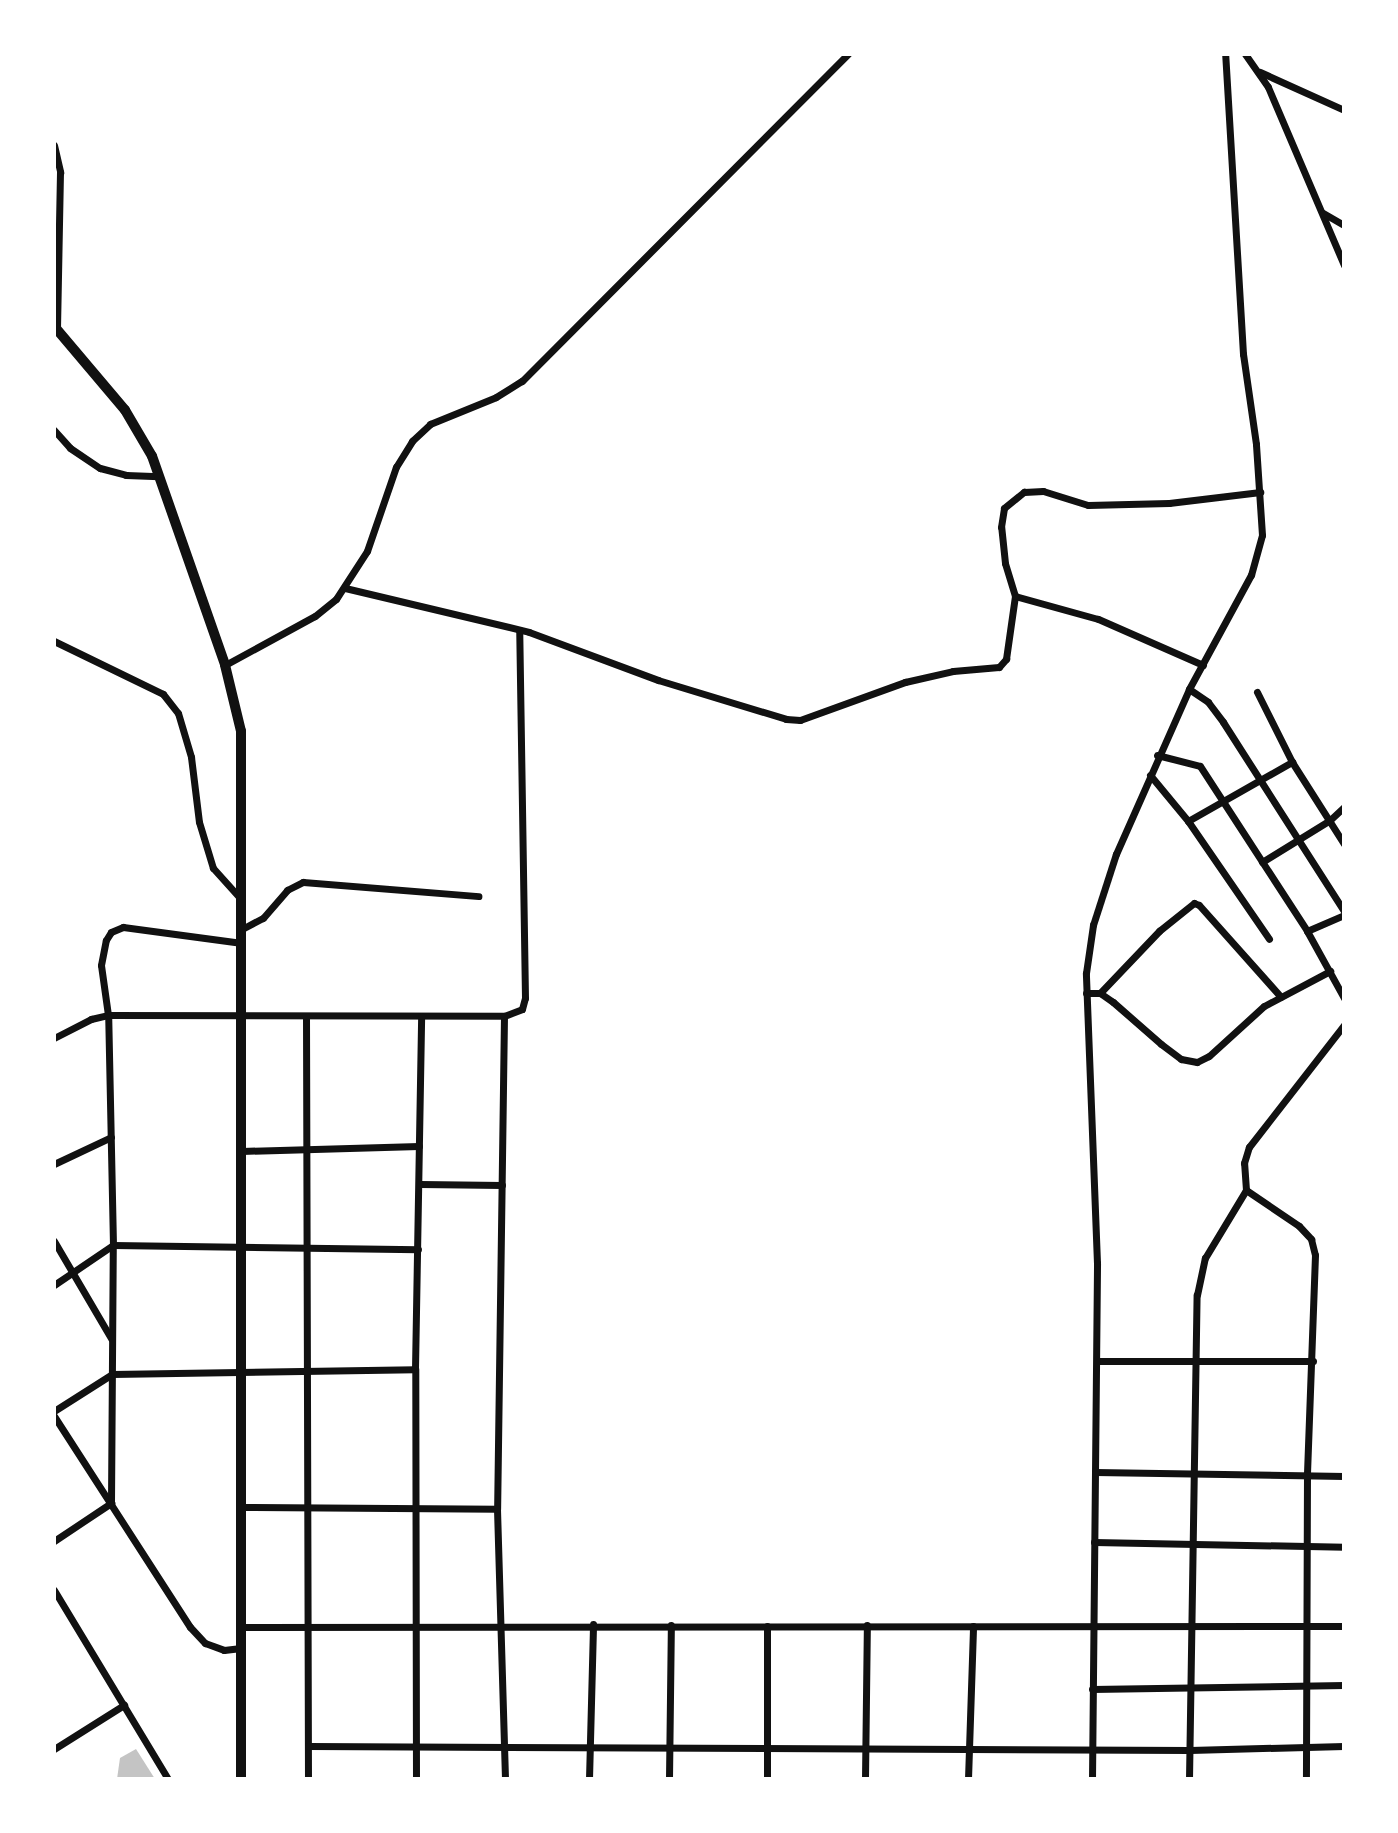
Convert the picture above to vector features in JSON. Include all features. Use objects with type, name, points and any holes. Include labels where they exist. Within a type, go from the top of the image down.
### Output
[{"type":"main road","points":[[57,332],[139,431],[159,476],[225,665],[241,731],[241,1779]]},
{"type":"street","points":[[225,665],[315,616],[345,588],[367,551],[396,467],[412,441],[430,424],[496,397],[522,381],[848,54]]},
{"type":"street","points":[[1092,1779],[1097,1263],[1086,993],[1093,925],[1116,854],[1157,755],[1251,575],[1262,535],[1260,492],[1243,354],[1225,54]]},
{"type":"street","points":[[1245,54],[1258,71],[1344,265]]},
{"type":"street","points":[[1258,71],[1344,110]]},
{"type":"street","points":[[54,145],[60,172],[57,332]]},
{"type":"street","points":[[1323,213],[1344,225]]},
{"type":"street","points":[[54,430],[70,448],[100,468],[126,475],[159,476]]},
{"type":"street","points":[[345,588],[519,630],[658,680],[786,719],[800,720],[905,682],[953,671],[999,667],[1006,659],[1015,596],[1005,563],[1001,527],[1004,508],[1024,492],[1043,491],[1088,505],[1169,503],[1260,492]]},
{"type":"street","points":[[1015,596],[1098,619],[1203,665]]},
{"type":"street","points":[[54,1038],[91,1019],[108,1015],[504,1016],[522,1009],[525,998],[519,630]]},
{"type":"street","points":[[54,641],[163,694],[178,713],[191,757],[199,822],[213,868],[242,899]]},
{"type":"street","points":[[1189,689],[1208,702],[1223,722],[1344,913],[1307,931]]},
{"type":"street","points":[[1257,692],[1292,762],[1344,844]]},
{"type":"street","points":[[1157,755],[1200,766],[1307,931],[1344,998]]},
{"type":"street","points":[[1188,821],[1292,762]]},
{"type":"street","points":[[1150,775],[1188,821],[1269,939]]},
{"type":"street","points":[[1262,862],[1330,820],[1344,807]]},
{"type":"street","points":[[242,929],[263,918],[287,890],[303,882],[374,891],[478,896]]},
{"type":"street","points":[[1100,993],[1159,931],[1194,903],[1281,997]]},
{"type":"street","points":[[111,1503],[111,1137],[108,1015],[101,965],[111,932],[123,927],[242,943]]},
{"type":"street","points":[[1086,993],[1100,993],[1181,1059],[1197,1062],[1209,1056],[1264,1006],[1330,971]]},
{"type":"street","points":[[306,1016],[308,1779]]},
{"type":"street","points":[[416,1779],[415,1369],[421,1016]]},
{"type":"street","points":[[504,1016],[497,1509],[505,1779]]},
{"type":"street","points":[[1189,1779],[1191,1475],[1197,1295],[1205,1258],[1246,1190],[1244,1163],[1249,1147],[1344,1025]]},
{"type":"street","points":[[54,1164],[111,1137]]},
{"type":"street","points":[[242,1151],[419,1146]]},
{"type":"street","points":[[420,1184],[502,1185]]},
{"type":"street","points":[[1246,1190],[1299,1226],[1311,1239],[1315,1255],[1307,1474],[1306,1779]]},
{"type":"street","points":[[54,1241],[112,1340]]},
{"type":"street","points":[[54,1285],[113,1245],[418,1249]]},
{"type":"street","points":[[1097,1361],[1313,1361]]},
{"type":"street","points":[[241,1648],[224,1650],[205,1643],[190,1627],[54,1413],[112,1374],[415,1369]]},
{"type":"street","points":[[1095,1472],[1344,1476]]},
{"type":"street","points":[[54,1541],[111,1503]]},
{"type":"street","points":[[242,1507],[497,1509]]},
{"type":"street","points":[[1094,1542],[1344,1547]]},
{"type":"street","points":[[54,1590],[168,1779]]},
{"type":"street","points":[[241,1627],[501,1624],[1344,1626]]},
{"type":"street","points":[[589,1779],[593,1624]]},
{"type":"street","points":[[669,1779],[671,1625]]},
{"type":"street","points":[[865,1779],[867,1625]]},
{"type":"street","points":[[767,1626],[767,1779]]},
{"type":"street","points":[[968,1779],[973,1626]]},
{"type":"street","points":[[1092,1689],[1344,1685]]},
{"type":"street","points":[[54,1749],[124,1705]]},
{"type":"street","points":[[308,1746],[669,1750],[767,1747],[1190,1750],[1344,1746]]},
{"type":"building","points":[[136,1749],[155,1779],[117,1779],[120,1758]]}]
